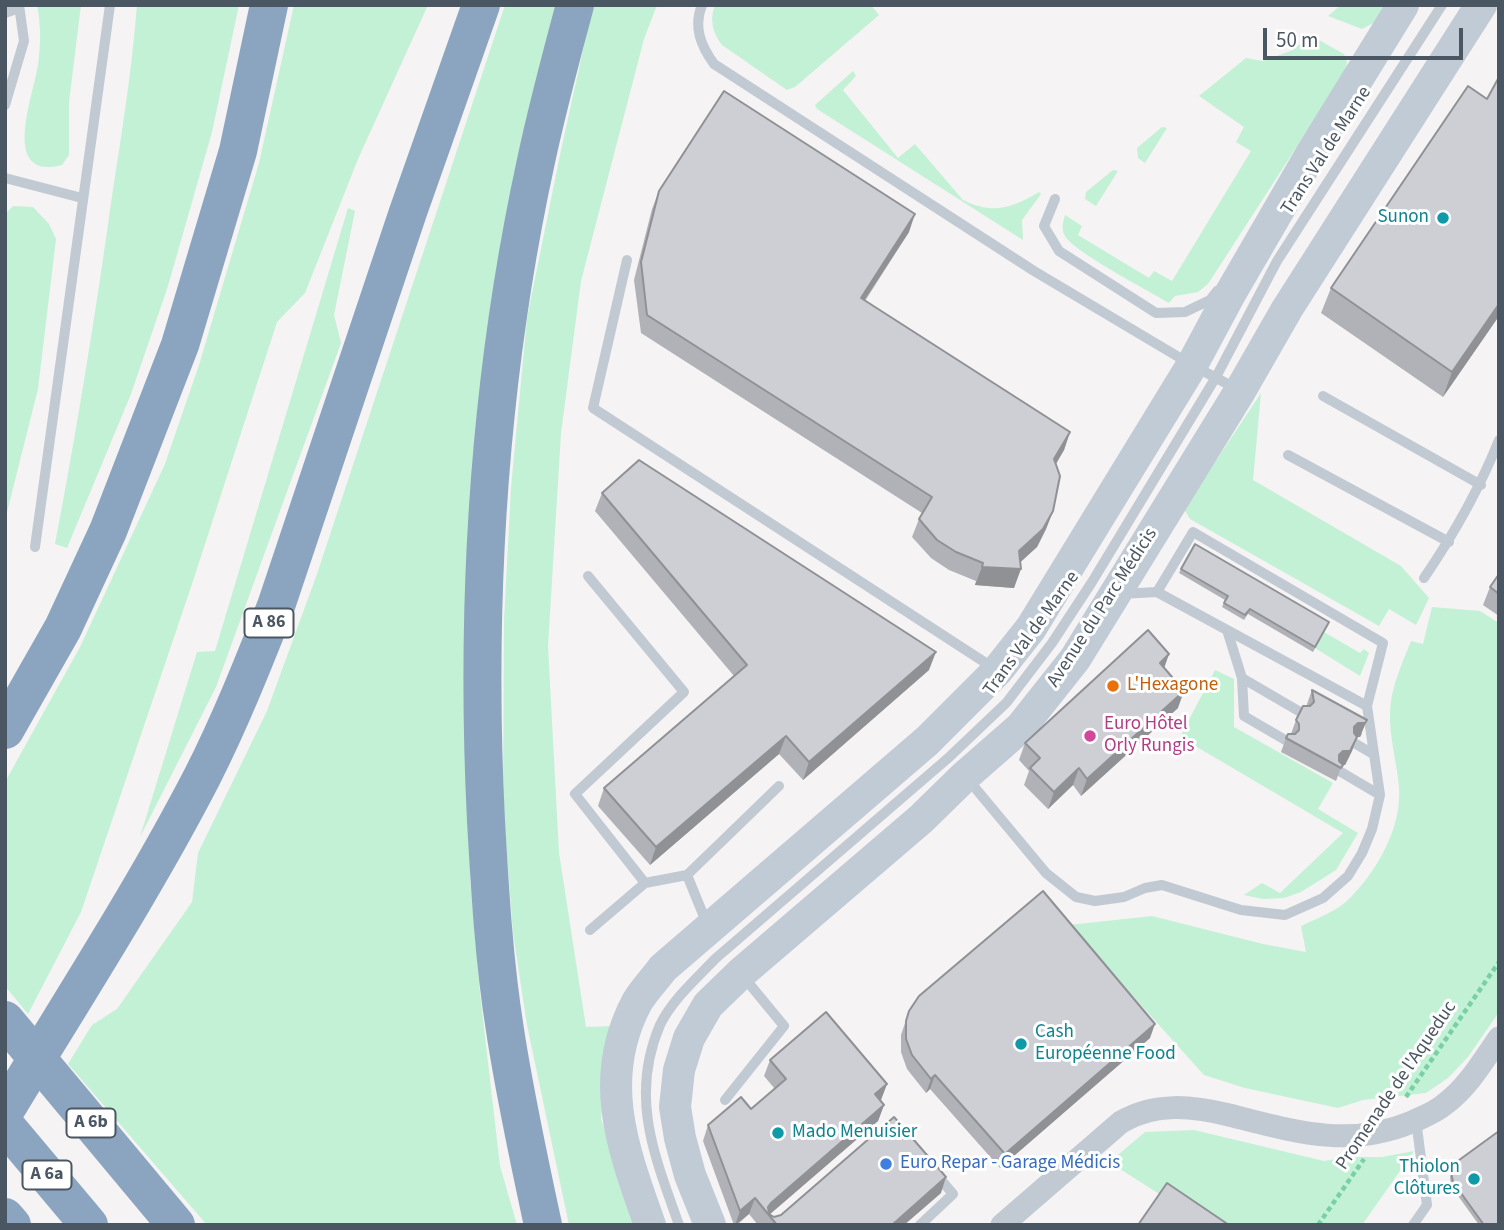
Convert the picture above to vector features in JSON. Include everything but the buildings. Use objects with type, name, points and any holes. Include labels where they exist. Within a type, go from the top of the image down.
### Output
[{"type":"highway","points":[[5,730],[64,628],[108,531],[180,345],[238,151],[269,5]]},
{"type":"highway","name":"A 86","points":[[5,1111],[191,797],[219,743],[280,594],[408,212],[481,5]]},
{"type":"highway","points":[[543,1225],[518,1105],[494,939],[483,748],[484,569],[496,408],[520,243],[535,163],[575,5]]},
{"type":"highway","name":"A 6b","points":[[5,1020],[176,1225]]},
{"type":"highway","name":"A 6a","points":[[5,1125],[89,1225]]},
{"type":"highway","points":[[5,1217],[12,1225]]},
{"type":"street","name":"Avenue du Parc Médicis","points":[[650,1225],[623,1147],[615,1109],[616,1070],[623,1033],[638,1000],[663,968],[709,930],[946,759],[1021,727],[1075,659],[1114,594],[1216,378],[1230,294],[1310,156],[1404,5]]},
{"type":"street","name":"Avenue du Parc Médicis","points":[[710,1225],[680,1138],[675,1107],[679,1070],[689,1038],[708,1005],[741,973],[921,819],[968,702],[1031,628],[1216,378],[1287,309],[1481,5]]},
{"type":"street","points":[[1002,1225],[1121,1122],[1135,1114],[1195,1107],[1318,1134],[1352,1137],[1382,1132],[1416,1120],[1445,1105],[1466,1084],[1499,1038]]},
{"type":"lane","points":[[35,547],[110,5]]},
{"type":"lane","points":[[702,5],[696,19],[705,51],[714,64],[1034,271],[1216,378]]},
{"type":"lane","name":"Trans Val de Marne","points":[[679,1225],[653,1153],[644,1107],[649,1066],[660,1025],[682,993],[715,959],[946,759],[1007,702],[1052,643],[1092,582],[1216,378],[1277,261],[1442,5]]},
{"type":"lane","points":[[5,13],[19,7],[24,41],[5,105]]},
{"type":"lane","points":[[1055,198],[1044,226],[1059,251],[1156,313],[1185,312],[1210,300],[1310,156]]},
{"type":"lane","points":[[5,178],[82,198]]},
{"type":"lane","points":[[627,260],[593,408],[997,671]]},
{"type":"lane","points":[[1323,396],[1481,485]]},
{"type":"lane","points":[[1424,578],[1481,485],[1499,440]]},
{"type":"lane","points":[[1288,455],[1448,542]]},
{"type":"lane","points":[[946,759],[1046,873],[1076,897],[1095,901],[1124,897],[1145,888],[1163,885],[1241,910],[1285,915],[1323,898],[1348,876],[1362,853],[1372,829],[1380,795],[1367,706],[1383,643],[1193,532],[1157,592]]},
{"type":"lane","points":[[587,576],[684,692],[575,794],[645,883]]},
{"type":"lane","points":[[1114,594],[1157,592],[1367,706]]},
{"type":"lane","points":[[1227,630],[1241,678],[1244,716],[1287,741]]},
{"type":"lane","points":[[1241,678],[1302,713]]},
{"type":"lane","points":[[1356,744],[1373,754]]},
{"type":"lane","points":[[1341,772],[1380,795]]},
{"type":"lane","points":[[590,930],[645,883],[687,875],[779,786]]},
{"type":"lane","points":[[687,875],[709,930]]},
{"type":"lane","points":[[725,1100],[784,1026],[741,973]]},
{"type":"lane","points":[[1413,1225],[1427,1205],[1416,1120]]},
{"type":"lane","points":[[920,1225],[953,1194],[926,1163]]},
{"type":"path","name":"Promenade de l'Aqueduc","points":[[1318,1225],[1499,962]]},
{"type":"green space","points":[[37,5],[81,5],[69,102],[69,155],[62,165],[43,167],[31,161],[26,149],[25,133],[40,50]]},
{"type":"green space","points":[[137,5],[239,5],[212,132],[168,286],[131,394],[67,548],[55,544],[99,283]]},
{"type":"green space","points":[[294,5],[428,5],[358,159],[305,293],[277,322],[81,912],[28,1014],[5,986],[5,782],[80,647],[165,464],[199,365],[259,163]]},
{"type":"green space","points":[[505,5],[557,5],[525,136],[470,878],[500,1166],[517,1225],[207,1225],[68,1064],[92,1025],[117,1009],[192,902],[198,853],[267,711],[317,574]]},
{"type":"green space","points":[[593,5],[657,5],[644,39],[581,281],[561,433],[548,646],[559,853],[586,1027],[614,1026],[603,1080],[601,1119],[638,1225],[569,1225],[527,1025],[513,933],[503,803],[504,620],[511,488],[527,318]]},
{"type":"green space","points":[[715,5],[871,5],[879,15],[795,87],[787,90],[722,45],[713,26]]},
{"type":"green space","points":[[1341,5],[1386,5],[1377,21],[1362,29],[1328,16]]},
{"type":"green space","points":[[1310,35],[1344,54],[1347,62],[1345,72],[1208,284],[1198,292],[1175,296],[1169,303],[1082,252],[1065,236],[1065,215],[1082,226],[1078,235],[1149,278],[1154,271],[1172,281],[1251,151],[1236,142],[1244,127],[1199,96],[1246,58],[1263,61],[1293,50]]},
{"type":"green space","points":[[853,71],[856,76],[843,90],[898,158],[915,144],[963,200],[974,205],[1002,208],[1039,192],[1041,194],[1022,220],[1023,240],[817,109],[815,105]]},
{"type":"green space","points":[[1162,127],[1167,128],[1145,163],[1138,158],[1137,148]]},
{"type":"green space","points":[[1113,170],[1118,171],[1096,206],[1085,199],[1086,192]]},
{"type":"green space","points":[[13,206],[33,207],[49,224],[56,239],[38,389],[5,520],[5,214]]},
{"type":"green space","points":[[348,208],[355,211],[334,315],[341,343],[216,687],[140,837],[197,652],[215,651]]},
{"type":"green space","points":[[1261,393],[1253,480],[1401,566],[1429,598],[1416,625],[1389,609],[1379,626],[1190,519],[1184,509]]},
{"type":"green space","points":[[1432,607],[1480,611],[1499,623],[1499,1012],[1468,1057],[1448,1078],[1426,1093],[1363,1100],[1338,1108],[1245,1088],[1204,1075],[1069,925],[1152,916],[1306,952],[1301,926],[1334,910],[1351,897],[1379,860],[1392,832],[1397,817],[1399,787],[1391,731],[1392,694],[1411,641],[1423,644]]},
{"type":"green space","points":[[1324,632],[1360,653],[1364,649],[1369,653],[1360,676],[1315,648]]},
{"type":"green space","points":[[1215,670],[1234,679],[1234,727],[1333,783],[1318,809],[1358,833],[1336,870],[1301,892],[1284,898],[1263,899],[1244,895],[1262,883],[1280,893],[1343,833],[1180,737]]},
{"type":"green space","points":[[1194,1130],[1324,1161],[1348,1157],[1382,1157],[1414,1151],[1362,1225],[1208,1225],[1120,1169],[1112,1160],[1145,1132]]},
{"type":"place","name":"Sunon","points":[[1443,218]]},
{"type":"place","name":"L'Hexagone","points":[[1113,686]]},
{"type":"place","name":"Euro Hôtel Orly Rungis","points":[[1090,736]]},
{"type":"place","name":"Cash Européenne Food","points":[[1021,1044]]},
{"type":"place","name":"Mado Menuisier","points":[[778,1133]]},
{"type":"place","name":"Euro Repar - Garage Médicis","points":[[886,1164]]},
{"type":"place","name":"Thiolon Clôtures","points":[[1474,1179]]}]
